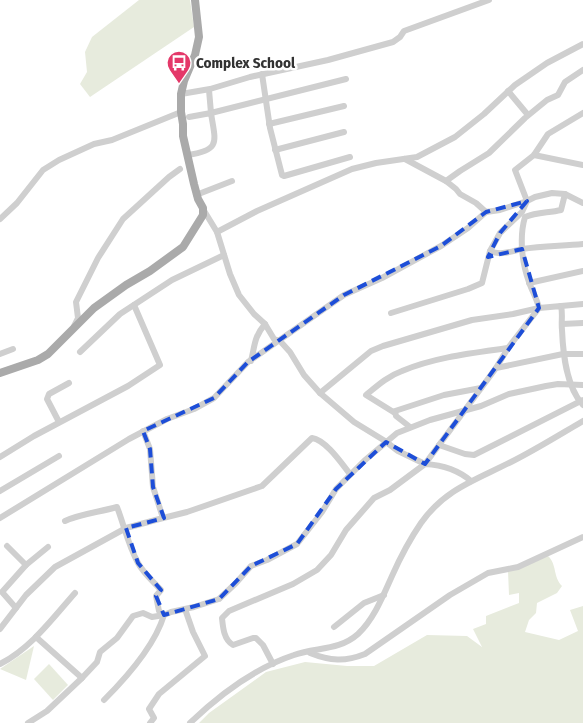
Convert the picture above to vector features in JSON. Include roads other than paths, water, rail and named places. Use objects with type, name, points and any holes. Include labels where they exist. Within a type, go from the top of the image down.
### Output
[{"type":"main road","points":[[0,374],[38,360],[53,350],[94,308],[126,284],[150,271],[183,247],[203,215],[203,208],[196,195],[181,112],[181,94],[184,81],[195,55],[199,38],[195,0]]},
{"type":"street","points":[[181,94],[209,90],[262,74],[328,60],[393,42],[400,38],[404,31],[489,0]]},
{"type":"street","points":[[217,232],[257,211],[352,169],[403,158],[417,157],[455,137],[484,114],[508,91],[548,64],[583,46]]},
{"type":"street","points":[[446,181],[489,154],[528,115],[546,100],[558,95],[565,82],[583,70]]},
{"type":"street","points":[[262,74],[269,124],[280,171],[284,176],[350,157]]},
{"type":"street","points":[[189,117],[346,80]]},
{"type":"street","points":[[188,155],[209,150],[216,140],[209,90]]},
{"type":"street","points":[[508,91],[528,115]]},
{"type":"street","points":[[269,124],[344,106]]},
{"type":"street","points":[[0,219],[17,202],[43,170],[59,160],[94,144],[112,140],[181,112]]},
{"type":"street","points":[[391,313],[482,283],[490,251],[500,233],[522,212],[527,201],[516,170],[534,155],[548,134],[583,113]]},
{"type":"street","points":[[275,150],[344,132]]},
{"type":"street","points":[[534,155],[583,165]]},
{"type":"street","points":[[403,158],[446,181],[460,194],[476,203],[486,212]]},
{"type":"street","points":[[73,330],[78,318],[76,302],[98,258],[123,219],[180,169]]},
{"type":"street","points":[[196,195],[232,181]]},
{"type":"street","points":[[0,518],[48,487],[143,431],[167,419],[194,409],[214,398],[251,361],[344,295],[382,278],[441,246],[468,228],[486,212],[500,210],[552,193],[565,194],[583,202]]},
{"type":"street","points":[[539,308],[524,266],[522,250],[523,223],[525,216],[561,210],[565,194]]},
{"type":"street","points":[[203,208],[217,232],[239,295],[254,314],[265,324],[274,339],[280,341],[290,352],[304,375],[320,393],[354,422],[398,451],[424,464],[444,465],[464,475],[471,481]]},
{"type":"street","points":[[490,251],[506,253],[583,244]]},
{"type":"street","points":[[80,352],[120,314],[134,304],[172,280],[224,255]]},
{"type":"street","points":[[529,283],[583,271]]},
{"type":"street","points":[[0,457],[59,422],[128,386],[160,365],[134,304]]},
{"type":"street","points":[[320,393],[371,351],[383,346],[472,320],[539,308],[583,304]]},
{"type":"street","points":[[439,445],[465,454],[474,455],[582,402],[576,397],[563,354],[561,306]]},
{"type":"street","points":[[273,664],[263,645],[256,638],[233,646],[228,642],[223,629],[222,618],[229,611],[293,584],[317,570],[332,554],[346,530],[374,498],[390,490],[424,464],[539,308]]},
{"type":"street","points":[[562,324],[583,323]]},
{"type":"street","points":[[251,361],[256,336],[265,324]]},
{"type":"street","points":[[0,354],[13,348]]},
{"type":"street","points":[[410,427],[395,413],[366,395],[385,380],[401,371],[458,355],[508,348]]},
{"type":"street","points":[[496,368],[563,354],[583,354]]},
{"type":"street","points":[[59,422],[47,398],[49,394],[69,383]]},
{"type":"street","points":[[28,723],[47,711],[82,678],[97,662],[100,652],[117,638],[133,616],[142,614],[164,616],[171,612],[219,599],[251,566],[297,544],[322,512],[336,489],[385,441],[396,433],[464,410],[482,406],[500,397],[537,387],[558,384],[583,385]]},
{"type":"street","points":[[395,413],[400,408],[444,395],[481,388]]},
{"type":"street","points":[[190,723],[231,688],[273,664],[295,654],[337,647],[350,641],[359,634],[368,622],[384,595],[398,562],[421,523],[437,503],[463,485],[511,462],[583,421]]},
{"type":"street","points":[[143,431],[150,449],[153,487],[163,518]]},
{"type":"street","points":[[0,629],[16,608],[55,567],[126,528],[187,512],[262,486],[312,438],[325,445],[350,474]]},
{"type":"street","points":[[0,491],[59,456]]},
{"type":"street","points":[[65,522],[74,516],[97,513],[117,506],[126,528],[129,543],[138,563],[148,577],[162,590],[156,596],[159,611],[164,616]]},
{"type":"street","points":[[309,652],[323,659],[333,660],[353,659],[366,654],[450,594],[488,573],[518,567],[583,537]]},
{"type":"street","points":[[6,546],[26,566]]},
{"type":"street","points":[[16,608],[2,592],[26,566],[48,547]]},
{"type":"street","points":[[0,664],[20,652],[36,638],[74,594]]},
{"type":"street","points":[[334,628],[364,603],[384,595]]},
{"type":"street","points":[[150,723],[154,718],[149,709],[159,694],[205,656],[193,632],[185,609]]},
{"type":"street","points":[[104,700],[119,685],[145,650],[164,616]]},
{"type":"street","points":[[36,638],[82,678]]},
{"type":"place","name":"Complex School","points":[[179,84]]}]
